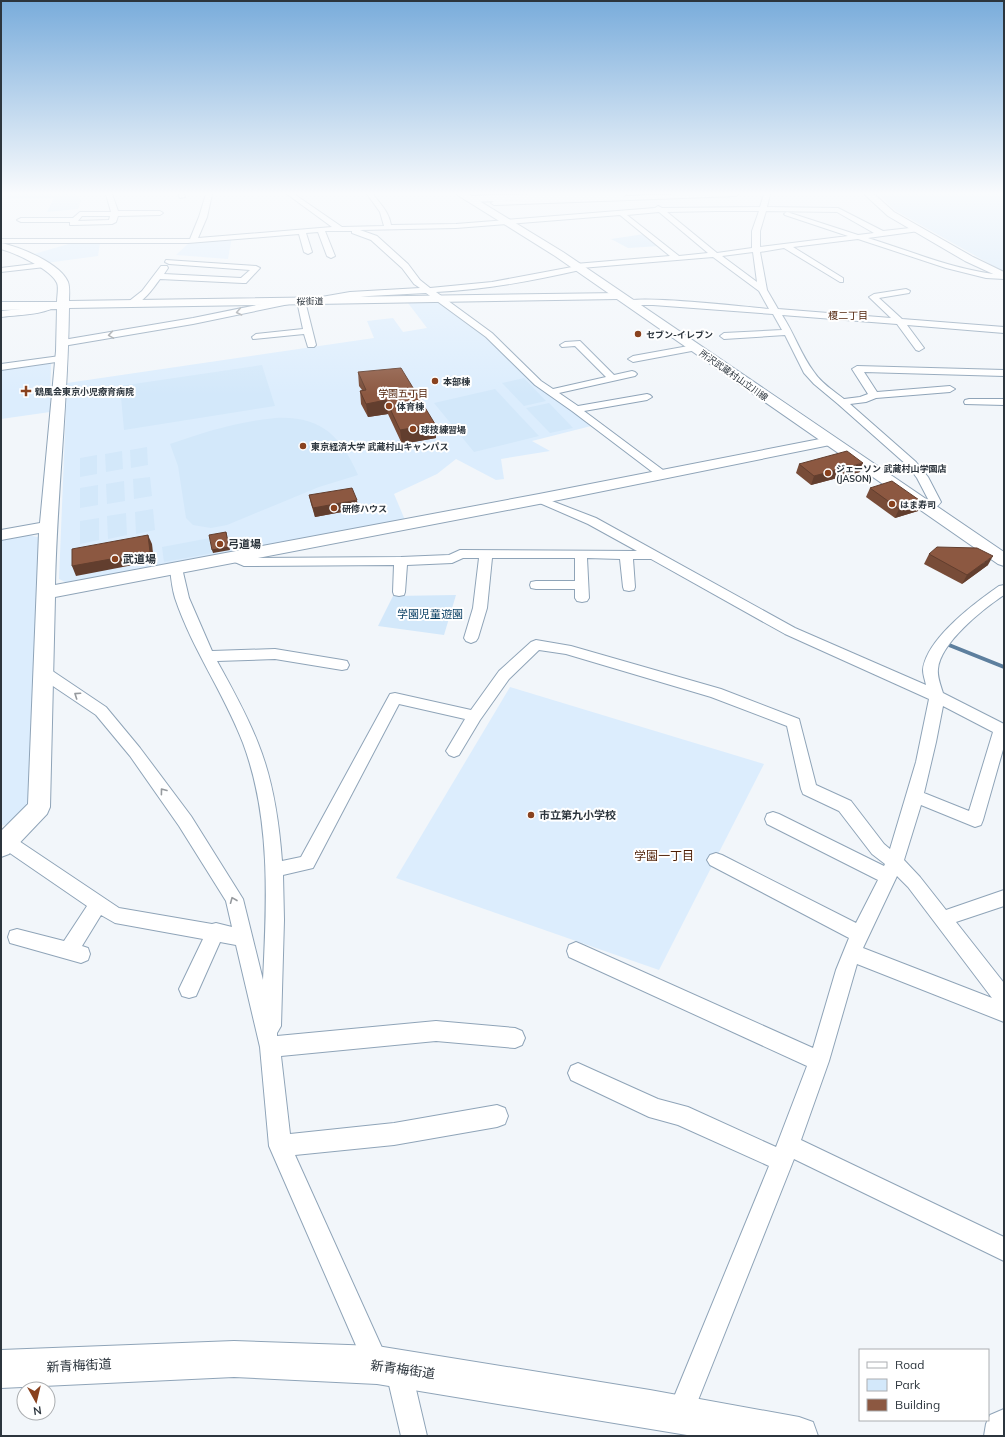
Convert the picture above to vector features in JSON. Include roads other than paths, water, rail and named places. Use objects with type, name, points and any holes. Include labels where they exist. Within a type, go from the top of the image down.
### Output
[{"type":"main road","name":"所沢武蔵村山立川線","points":[[568,261],[830,442],[1002,556]]},
{"type":"main road","name":"新青梅街道","points":[[1,1369],[234,1359],[388,1366],[680,1414],[799,1436]]},
{"type":"street","points":[[35,261],[57,276],[62,283],[58,305],[63,343],[60,359],[48,527],[39,807],[3,842],[115,915],[244,938]]},
{"type":"street","points":[[400,261],[417,282],[430,290],[489,335],[538,383],[576,409],[663,475]]},
{"type":"street","points":[[313,301],[337,296],[464,288],[521,281],[576,267],[643,261]]},
{"type":"street","points":[[724,261],[763,290]]},
{"type":"street","points":[[758,261],[763,290],[810,373],[817,382],[912,464],[922,476],[935,502],[927,507]]},
{"type":"street","points":[[810,261],[840,280]]},
{"type":"street","points":[[935,261],[994,278],[1004,276]]},
{"type":"street","points":[[973,261],[1004,276]]},
{"type":"street","points":[[131,304],[145,293],[157,276],[169,262],[256,268],[243,281],[157,276]]},
{"type":"street","points":[[1,270],[42,266]]},
{"type":"street","points":[[906,291],[873,297],[900,322],[919,348]]},
{"type":"street","name":"桜街道","points":[[1,306],[441,299],[623,299]]},
{"type":"street","points":[[623,299],[1004,330]]},
{"type":"street","points":[[63,343],[193,321],[296,301],[308,331],[311,345]]},
{"type":"street","points":[[1,314],[42,309],[58,305]]},
{"type":"street","points":[[256,337],[308,331]]},
{"type":"street","points":[[724,336],[788,332]]},
{"type":"street","points":[[564,345],[577,343],[613,379]]},
{"type":"street","points":[[633,359],[694,348]]},
{"type":"street","points":[[1,367],[60,359]]},
{"type":"street","points":[[874,395],[857,369],[1004,373]]},
{"type":"street","points":[[552,392],[632,374]]},
{"type":"street","points":[[842,402],[862,400],[874,395],[950,389]]},
{"type":"street","points":[[576,409],[642,398],[644,407]]},
{"type":"street","points":[[969,402],[1004,402]]},
{"type":"street","points":[[46,593],[830,442]]},
{"type":"street","points":[[539,499],[592,521],[790,630],[914,685],[1003,731],[975,820],[915,796]]},
{"type":"street","points":[[1,535],[48,527]]},
{"type":"street","points":[[234,557],[244,562],[401,561],[452,559],[460,554],[655,555]]},
{"type":"street","points":[[471,638],[480,608],[486,554]]},
{"type":"street","points":[[536,585],[582,591],[581,555]]},
{"type":"street","points":[[626,555],[630,587]]},
{"type":"street","points":[[399,592],[401,561]]},
{"type":"street","points":[[176,568],[182,597],[251,746],[267,798],[272,838],[275,904],[270,1048]]},
{"type":"street","points":[[680,1414],[785,1153],[819,1061],[856,944],[891,869],[915,796],[933,724],[937,698],[931,681],[931,664],[942,644],[954,628],[1004,589]]},
{"type":"street","points":[[454,752],[504,675],[536,645],[566,648],[716,693],[794,723],[809,789],[845,806],[878,849],[891,869]]},
{"type":"street","points":[[208,656],[275,654],[342,665]]},
{"type":"street","points":[[43,672],[101,711],[135,752],[185,820],[234,899],[270,1048],[280,1146],[388,1366],[414,1436]]},
{"type":"street","points":[[273,870],[307,863],[395,698],[476,716]]},
{"type":"street","points":[[773,819],[891,869],[914,882],[1003,999]]},
{"type":"street","points":[[716,860],[856,944],[1003,999]]},
{"type":"street","points":[[943,919],[1004,898]]},
{"type":"street","points":[[17,937],[75,952],[98,904]]},
{"type":"street","points":[[189,989],[216,932]]},
{"type":"street","points":[[576,951],[819,1061]]},
{"type":"street","points":[[270,1048],[436,1031],[515,1038]]},
{"type":"street","points":[[578,1073],[657,1109],[785,1153],[1004,1249]]},
{"type":"street","points":[[280,1146],[394,1134],[497,1116]]},
{"type":"street","points":[[997,1436],[999,1424],[1004,1422]]},
{"type":"waterway","points":[[949,645],[1004,667]]},
{"type":"place","name":"セブン-イレブン","points":[[638,334]]},
{"type":"place","name":"本部棟","points":[[435,381]]},
{"type":"place","name":"鶴風会東京小児療育病院","points":[[26,391]]},
{"type":"place","name":"体育棟","points":[[389,406]]},
{"type":"place","name":"球技練習場","points":[[413,429]]},
{"type":"place","name":"東京経済大学 武蔵村山キャンパス","points":[[303,446]]},
{"type":"place","name":"ジェーソン 武蔵村山学園店 (JASON)","points":[[828,473]]},
{"type":"place","name":"はま寿司","points":[[892,504]]},
{"type":"place","name":"研修ハウス","points":[[334,508]]},
{"type":"place","name":"弓道場","points":[[220,544]]},
{"type":"place","name":"武道場","points":[[115,559]]},
{"type":"place","name":"市立第九小学校","points":[[531,815]]},
{"type":"district","name":"榎二丁目","points":[[848,315]]},
{"type":"district","name":"学園五丁目","points":[[403,393]]},
{"type":"district","name":"学園一丁目","points":[[664,855]]},
{"type":"park label","name":"学園児童遊園","points":[[430,614]]}]
